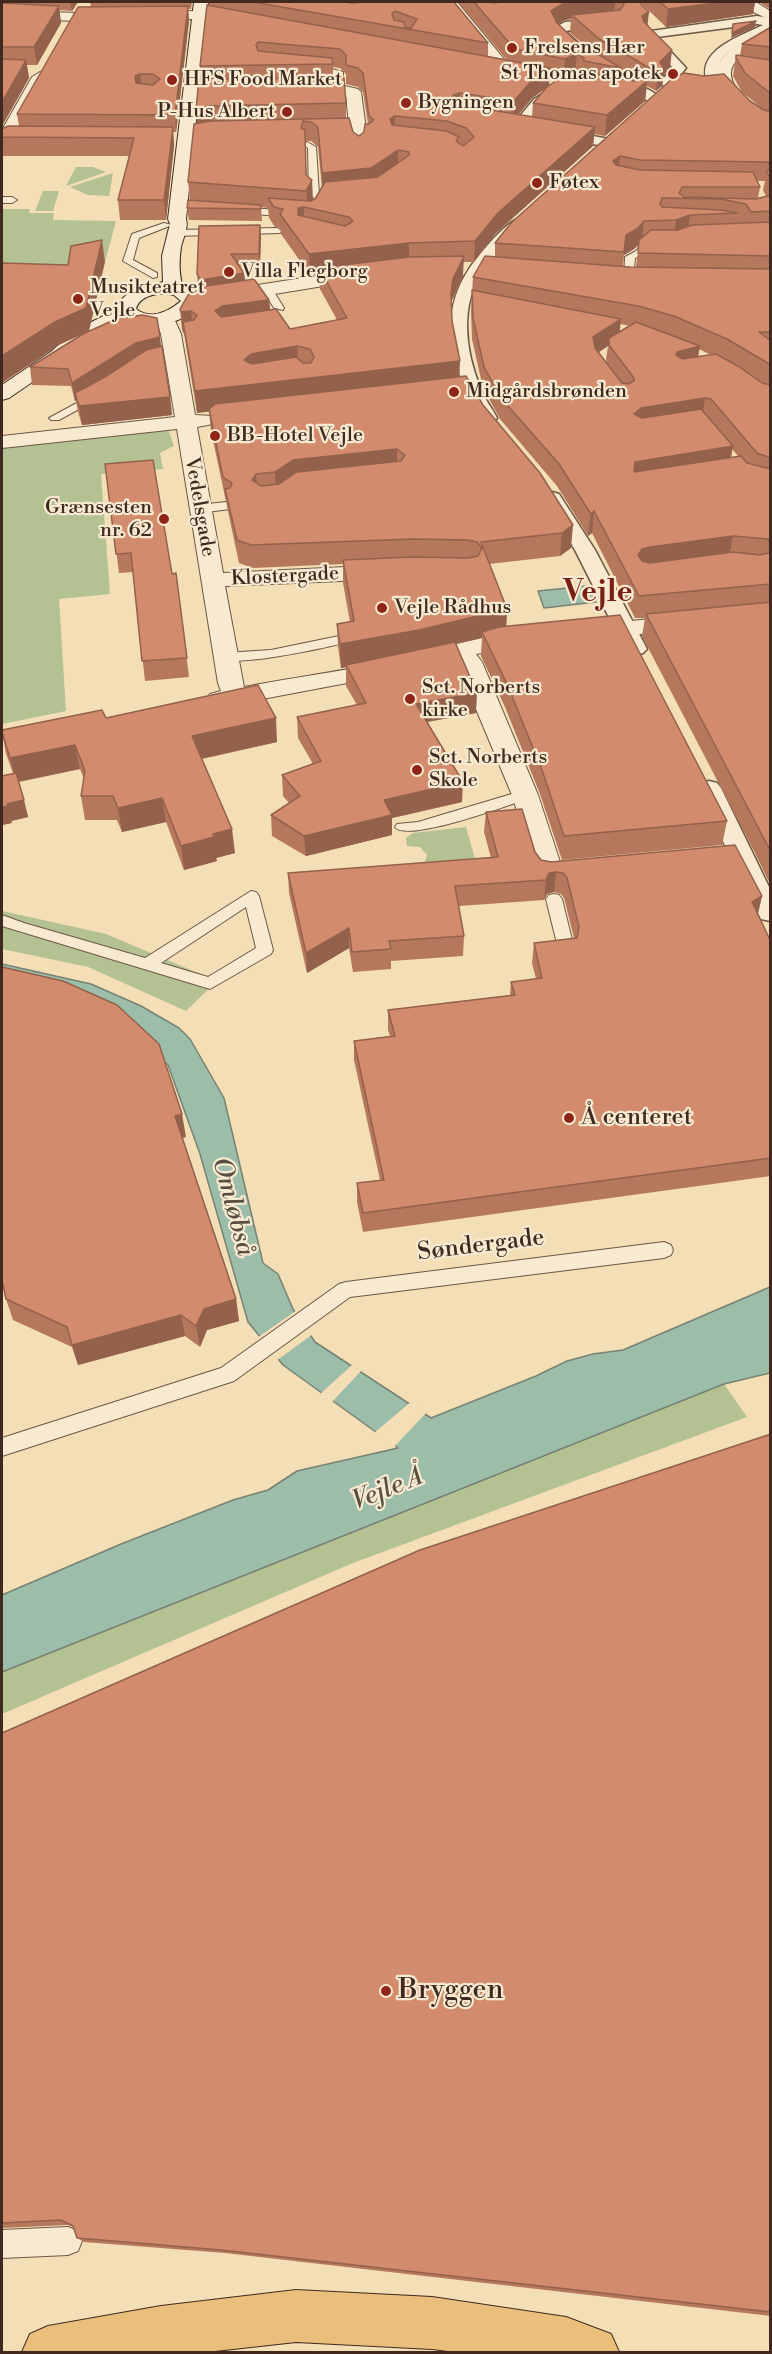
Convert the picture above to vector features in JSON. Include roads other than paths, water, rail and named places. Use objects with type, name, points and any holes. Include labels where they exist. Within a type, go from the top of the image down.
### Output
[{"type":"main road","points":[[48,2352],[161,2332],[296,2316],[432,2323],[566,2343],[593,2352]]},
{"type":"street","points":[[72,23],[86,2]]},
{"type":"street","points":[[749,2],[771,16]]},
{"type":"street","points":[[174,288],[170,265],[180,139],[191,94],[191,62],[200,8]]},
{"type":"street","points":[[2,14],[72,23],[200,8],[255,26]]},
{"type":"street","points":[[457,11],[501,64],[499,67],[484,68]]},
{"type":"street","points":[[647,19],[690,62],[690,71],[652,104]]},
{"type":"street","points":[[771,22],[757,20],[648,35],[680,68],[667,81],[701,88],[716,87],[709,77],[711,64],[718,54],[771,27]]},
{"type":"street","points":[[580,76],[558,29],[614,22]]},
{"type":"street","points":[[544,34],[560,34]]},
{"type":"street","points":[[711,64],[771,37]]},
{"type":"street","points":[[450,62],[512,73]]},
{"type":"street","points":[[711,64],[744,68]]},
{"type":"street","points":[[711,64],[723,77],[734,96],[771,125]]},
{"type":"street","points":[[2,140],[46,68],[22,71]]},
{"type":"street","points":[[544,79],[580,76],[637,86],[652,104]]},
{"type":"street","points":[[580,76],[539,102],[512,126],[613,139],[594,158]]},
{"type":"street","points":[[283,91],[354,92],[361,139],[325,128],[294,130]]},
{"type":"street","points":[[611,91],[652,104]]},
{"type":"street","points":[[180,139],[203,135]]},
{"type":"street","points":[[2,140],[28,138]]},
{"type":"street","points":[[499,434],[472,389],[462,339],[460,302],[477,269],[503,238],[529,216]]},
{"type":"street","points":[[132,315],[129,301],[150,282],[158,237],[174,221]]},
{"type":"street","points":[[455,270],[500,271]]},
{"type":"street","points":[[2,394],[58,355],[74,350],[132,315],[165,318],[182,311],[191,302],[341,278]]},
{"type":"street","points":[[609,279],[633,280]]},
{"type":"street","points":[[150,282],[174,288],[187,295],[191,302]]},
{"type":"street","points":[[460,302],[481,306]]},
{"type":"street","name":"Vedelsgade","points":[[165,318],[174,349],[225,657],[230,682],[236,696]]},
{"type":"street","points":[[449,392],[472,389]]},
{"type":"street","points":[[2,442],[213,419]]},
{"type":"street","points":[[542,484],[609,582],[625,628],[646,669]]},
{"type":"street","name":"Klostergade","points":[[212,580],[412,571]]},
{"type":"street","points":[[195,703],[421,662],[496,642],[771,614]]},
{"type":"street","points":[[460,650],[470,662],[555,872]]},
{"type":"street","points":[[699,770],[729,855],[771,913]]},
{"type":"lane","points":[[306,70],[328,70],[340,74],[339,90]]},
{"type":"lane","points":[[307,145],[312,147],[314,195],[322,201]]},
{"type":"lane","points":[[150,282],[128,261],[135,236],[174,221],[300,215]]},
{"type":"lane","points":[[174,221],[277,231]]},
{"type":"lane","points":[[633,280],[630,257],[639,253],[645,245],[675,244]]},
{"type":"lane","points":[[267,289],[279,308]]},
{"type":"lane","points":[[55,418],[111,385]]},
{"type":"lane","points":[[200,509],[226,506]]},
{"type":"lane","points":[[225,657],[271,654],[339,640]]},
{"type":"lane","points":[[402,827],[419,826],[525,795]]},
{"type":"lane","points":[[2,920],[148,964],[210,982],[265,950],[251,896],[148,964]]},
{"type":"lane","points":[[554,899],[566,948]]},
{"type":"lane","name":"Søndergade","points":[[2,1447],[227,1375],[346,1290],[664,1250]]},
{"type":"lane","points":[[2,2244],[68,2241]]},
{"type":"water","points":[[587,586],[596,602],[544,608],[538,591]]},
{"type":"water","points":[[2,964],[91,984],[141,1006],[179,1028],[190,1039],[224,1098],[263,1263],[278,1274],[293,1309],[315,1342],[431,1418],[536,1376],[567,1361],[593,1354],[623,1350],[770,1287],[770,1373],[724,1384],[2,1672],[2,1595],[121,1544],[233,1500],[268,1490],[297,1471],[398,1448],[283,1365],[248,1322],[200,1154],[168,1065],[126,1024],[2,989]]},
{"type":"place","name":"Frelsens Hær","points":[[512,48]]},
{"type":"place","name":"St Thomas apotek","points":[[673,74]]},
{"type":"place","name":"HFS Food Market","points":[[172,80]]},
{"type":"place","name":"Bygningen","points":[[406,103]]},
{"type":"place","name":"P-Hus Albert","points":[[287,112]]},
{"type":"place","name":"Føtex","points":[[537,183]]},
{"type":"place","name":"Villa Flegborg","points":[[229,272]]},
{"type":"place","name":"Musikteatret Vejle","points":[[78,299]]},
{"type":"place","name":"Midgårdsbrønden","points":[[454,392]]},
{"type":"place","name":"BB-Hotel Vejle","points":[[215,436]]},
{"type":"place","name":"Grænsesten nr. 62","points":[[164,519]]},
{"type":"place","name":"Vejle Rådhus","points":[[382,608]]},
{"type":"place","name":"Sct. Norberts kirke","points":[[410,699]]},
{"type":"place","name":"Sct. Norberts Skole","points":[[417,770]]},
{"type":"place","name":"Å centeret","points":[[569,1118]]},
{"type":"place","name":"Bryggen","points":[[386,1991]]},
{"type":"district","name":"Vejle","points":[[598,594]]},
{"type":"water label","name":"Omløbså","points":[[232,1207]]},
{"type":"water label","name":"Vejle Å","points":[[388,1490]]}]
